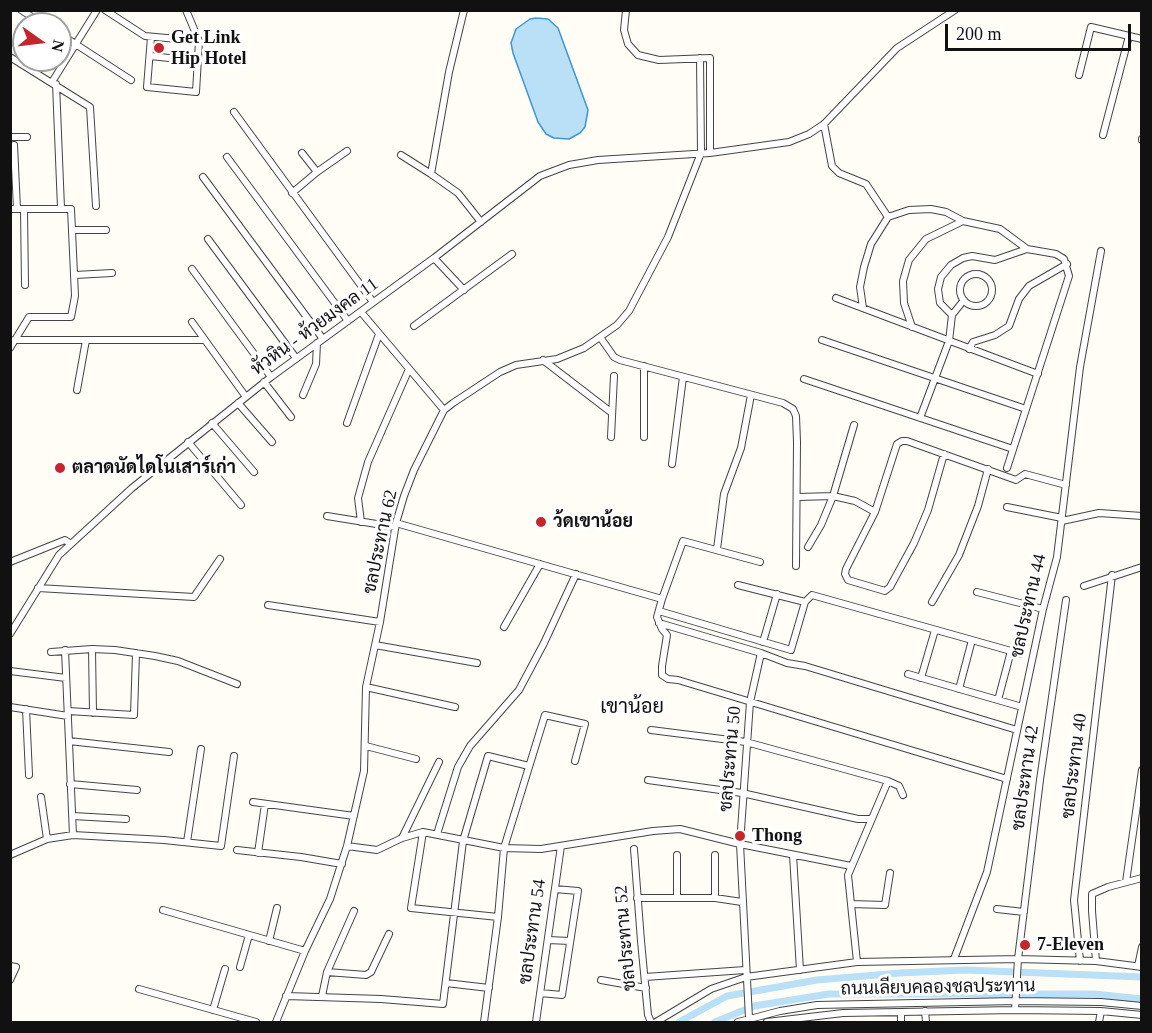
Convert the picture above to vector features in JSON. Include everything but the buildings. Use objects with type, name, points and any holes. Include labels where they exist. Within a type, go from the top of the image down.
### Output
[{"type":"street","points":[[61,208],[54,83],[97,10]]},
{"type":"street","points":[[105,10],[148,37],[199,41]]},
{"type":"street","points":[[148,37],[150,56],[147,87],[196,92],[199,41],[186,10]]},
{"type":"street","points":[[432,174],[449,72],[464,10]]},
{"type":"street","points":[[626,10],[624,30],[628,44],[638,55],[659,60],[710,58],[710,153]]},
{"type":"street","name":"หัวหิน - ห้วยมงคล 11","points":[[10,634],[52,564],[132,488],[264,382],[434,258],[540,176],[569,165],[623,158],[710,153],[789,142],[824,124],[897,48],[955,10]]},
{"type":"street","points":[[1079,75],[1091,27],[1142,39]]},
{"type":"street","points":[[1103,135],[1129,36]]},
{"type":"street","points":[[72,42],[131,80]]},
{"type":"street","points":[[150,56],[198,61]]},
{"type":"street","points":[[10,57],[90,107],[96,206]]},
{"type":"street","points":[[700,58],[701,153]]},
{"type":"street","points":[[234,112],[373,302]]},
{"type":"street","points":[[824,124],[832,166],[839,173],[866,184],[888,218]]},
{"type":"street","points":[[10,137],[27,137]]},
{"type":"street","points":[[14,145],[17,209],[26,285]]},
{"type":"street","points":[[292,193],[347,151]]},
{"type":"street","points":[[303,153],[317,172]]},
{"type":"street","name":"ชลประทาน 62","points":[[276,1023],[305,951],[330,899],[347,846],[364,771],[366,687],[380,622],[396,525],[414,470],[444,410],[500,372],[516,365],[570,355],[617,325],[629,311],[668,237],[701,153]]},
{"type":"street","points":[[401,154],[458,193],[481,222]]},
{"type":"street","points":[[227,157],[348,321]]},
{"type":"street","points":[[203,177],[320,341],[316,364],[303,395]]},
{"type":"street","points":[[10,348],[29,317],[71,316],[75,296],[70,209],[17,209]]},
{"type":"street","points":[[863,308],[860,287],[871,244],[888,218],[909,210],[931,209],[946,212],[963,221],[1000,229],[1027,249],[1056,254],[1064,259],[1069,276],[1007,468]]},
{"type":"street","points":[[912,327],[904,303],[903,281],[909,260],[926,239],[963,221]]},
{"type":"street","points":[[72,230],[106,230]]},
{"type":"street","points":[[208,239],[296,358]]},
{"type":"street","points":[[952,315],[940,303],[938,289],[941,277],[951,265],[972,256],[995,260],[1027,249]]},
{"type":"street","name":"ชลประทาน 44","points":[[954,959],[984,880],[1043,609],[1057,557],[1080,367],[1101,251]]},
{"type":"street","points":[[414,326],[512,254]]},
{"type":"street","points":[[434,258],[464,290]]},
{"type":"street","points":[[969,349],[973,342],[995,335],[1009,326],[1019,299],[1029,285],[1067,264]]},
{"type":"street","points":[[192,270],[271,377]]},
{"type":"street","points":[[75,275],[112,273]]},
{"type":"street","points":[[974,274],[988,280],[992,290],[986,303],[975,306],[964,300],[960,290],[965,279],[974,274]]},
{"type":"street","points":[[836,298],[1038,374]]},
{"type":"street","points":[[920,418],[950,341],[952,315],[964,300]]},
{"type":"street","points":[[361,312],[444,410]]},
{"type":"street","points":[[192,322],[246,396]]},
{"type":"street","points":[[346,423],[379,334]]},
{"type":"street","points":[[600,337],[614,357],[783,403],[793,409],[796,416],[798,497],[796,566]]},
{"type":"street","points":[[14,340],[204,340]]},
{"type":"street","points":[[77,390],[86,340]]},
{"type":"street","points":[[822,340],[1026,410]]},
{"type":"street","points":[[543,360],[612,413]]},
{"type":"street","points":[[644,366],[644,437]]},
{"type":"street","points":[[361,522],[358,498],[368,462],[409,369]]},
{"type":"street","points":[[611,437],[614,376]]},
{"type":"street","points":[[672,464],[683,377]]},
{"type":"street","points":[[804,379],[1013,449]]},
{"type":"street","points":[[264,382],[291,417]]},
{"type":"street","points":[[717,549],[724,494],[741,448],[751,395]]},
{"type":"street","points":[[238,403],[272,442]]},
{"type":"street","points":[[212,423],[254,472]]},
{"type":"street","points":[[808,547],[821,525],[833,496],[854,425]]},
{"type":"street","points":[[944,454],[928,510],[914,543],[890,587],[885,591],[850,582],[845,574],[875,512],[897,444],[902,441],[907,441],[988,469],[1016,480],[1025,474],[1066,485]]},
{"type":"street","points":[[188,442],[241,505]]},
{"type":"street","points":[[932,602],[945,582],[966,538],[988,469]]},
{"type":"street","points":[[798,497],[833,496],[855,501],[875,512]]},
{"type":"street","points":[[1007,507],[1062,519],[1099,513],[1142,516]]},
{"type":"street","points":[[327,516],[396,525],[662,599]]},
{"type":"street","points":[[10,562],[65,540],[71,544]]},
{"type":"street","points":[[760,562],[683,541],[657,617],[667,635],[662,666],[662,675],[665,678],[1007,779]]},
{"type":"street","points":[[38,588],[190,597],[197,595],[220,559]]},
{"type":"street","points":[[504,627],[540,564]]},
{"type":"street","points":[[1084,586],[1142,567]]},
{"type":"street","points":[[437,834],[458,767],[470,746],[519,690],[576,574]]},
{"type":"street","name":"ชลประทาน 40","points":[[1080,961],[1074,900],[1112,575]]},
{"type":"street","points":[[738,585],[805,602]]},
{"type":"street","points":[[977,592],[1043,609]]},
{"type":"street","points":[[762,642],[777,594]]},
{"type":"street","points":[[659,611],[791,650],[805,602],[812,595],[1020,654]]},
{"type":"street","name":"ชลประทาน 42","points":[[1016,1010],[1018,959],[1040,780],[1066,600]]},
{"type":"street","points":[[268,605],[380,622]]},
{"type":"street","points":[[659,623],[1017,730]]},
{"type":"street","points":[[921,678],[934,630]]},
{"type":"street","points":[[959,689],[972,640]]},
{"type":"street","points":[[375,645],[477,663]]},
{"type":"street","points":[[92,649],[93,712]]},
{"type":"street","points":[[51,652],[92,649],[136,653],[178,661],[237,684]]},
{"type":"street","points":[[65,650],[74,836]]},
{"type":"street","points":[[998,700],[1011,651]]},
{"type":"street","points":[[10,708],[134,715],[136,653]]},
{"type":"street","name":"ชลประทาน 50","points":[[749,1018],[740,844],[750,702],[761,653]]},
{"type":"street","points":[[10,671],[66,678]]},
{"type":"street","points":[[908,674],[1022,707]]},
{"type":"street","points":[[366,687],[455,707]]},
{"type":"street","points":[[26,709],[29,775]]},
{"type":"street","points":[[484,1023],[498,917],[504,848],[545,715],[586,725],[575,761]]},
{"type":"street","points":[[651,730],[746,742],[888,781],[899,786],[903,795]]},
{"type":"street","points":[[69,741],[169,752]]},
{"type":"street","points":[[366,746],[416,759]]},
{"type":"street","points":[[187,842],[201,749]]},
{"type":"street","points":[[10,855],[47,839],[74,836],[220,846],[234,756]]},
{"type":"street","points":[[286,996],[322,996],[443,1005],[463,841],[488,756],[529,766]]},
{"type":"street","points":[[402,838],[439,762]]},
{"type":"street","points":[[1126,882],[1142,770]]},
{"type":"street","points":[[648,780],[742,793],[858,819],[871,819]]},
{"type":"street","points":[[856,962],[848,875],[888,781]]},
{"type":"street","points":[[70,784],[137,790]]},
{"type":"street","points":[[41,797],[47,839]]},
{"type":"street","points":[[253,802],[354,816]]},
{"type":"street","points":[[258,853],[265,804]]},
{"type":"street","points":[[73,816],[126,819]]},
{"type":"street","points":[[347,846],[377,850],[402,838],[423,832],[521,850],[680,829],[740,844],[851,866]]},
{"type":"street","points":[[423,832],[411,908],[498,917]]},
{"type":"street","name":"ชลประทาน 54","points":[[536,1023],[561,846]]},
{"type":"street","name":"ชลประทาน 52","points":[[634,849],[651,1023]]},
{"type":"street","points":[[237,850],[342,864]]},
{"type":"street","points":[[677,855],[677,897]]},
{"type":"street","points":[[715,855],[715,898]]},
{"type":"street","points":[[793,855],[800,970]]},
{"type":"street","points":[[851,904],[885,905],[890,873]]},
{"type":"street","points":[[1096,961],[1092,894],[1108,886],[1142,878]]},
{"type":"street","points":[[540,993],[562,995],[578,891],[555,889]]},
{"type":"street","points":[[637,898],[715,898],[742,902]]},
{"type":"street","points":[[268,941],[277,908]]},
{"type":"street","points":[[997,909],[1024,912]]},
{"type":"street","points":[[163,910],[305,951]]},
{"type":"street","points":[[322,996],[327,972],[354,911]]},
{"type":"street","points":[[327,972],[366,975],[371,972],[389,934]]},
{"type":"street","points":[[240,967],[249,935]]},
{"type":"street","points":[[548,940],[570,941]]},
{"type":"street","points":[[656,1023],[711,988],[746,977],[856,962],[954,959],[1096,961],[1140,966],[1142,948]]},
{"type":"street","points":[[10,980],[13,966]]},
{"type":"street","points":[[213,1010],[225,969]]},
{"type":"street","points":[[645,977],[745,970]]},
{"type":"street","points":[[601,980],[646,988]]},
{"type":"street","points":[[446,983],[489,988]]},
{"type":"street","points":[[139,989],[256,1023]]},
{"type":"street","name":"ถนนเลียบคลองชลประทาน","points":[[738,1023],[749,1018],[817,1005],[1016,1001],[1101,1002],[1142,1006]]},
{"type":"street","points":[[925,1011],[926,1023]]},
{"type":"street","name":"ถนนเลียบคลองชลประทาน","points":[[767,1023],[781,1019],[843,1013],[925,1011],[1101,1011],[1142,1015]]},
{"type":"street","points":[[1099,1023],[1101,1011]]},
{"type":"street","points":[[901,1012],[901,1023]]},
{"type":"water","points":[[530,19],[548,19],[558,28],[588,110],[585,127],[569,139],[554,138],[546,134],[538,122],[513,53],[511,43],[516,29]]},
{"type":"waterway","points":[[679,1022],[727,996],[817,980],[965,970],[1142,977]]},
{"type":"waterway","points":[[715,1022],[754,1006],[829,994],[1094,994],[1142,999]]},
{"type":"place","name":"Get Link Hip Hotel","points":[[159,48]]},
{"type":"place","name":"ตลาดนัดไดโนเสาร์เก่า","points":[[60,468]]},
{"type":"place","name":"ว้ดเขาน้อย","points":[[541,522]]},
{"type":"place","name":"Thong","points":[[740,836]]},
{"type":"place","name":"7-Eleven","points":[[1025,945]]},
{"type":"district","name":"เขาน้อย","points":[[632,708]]}]
